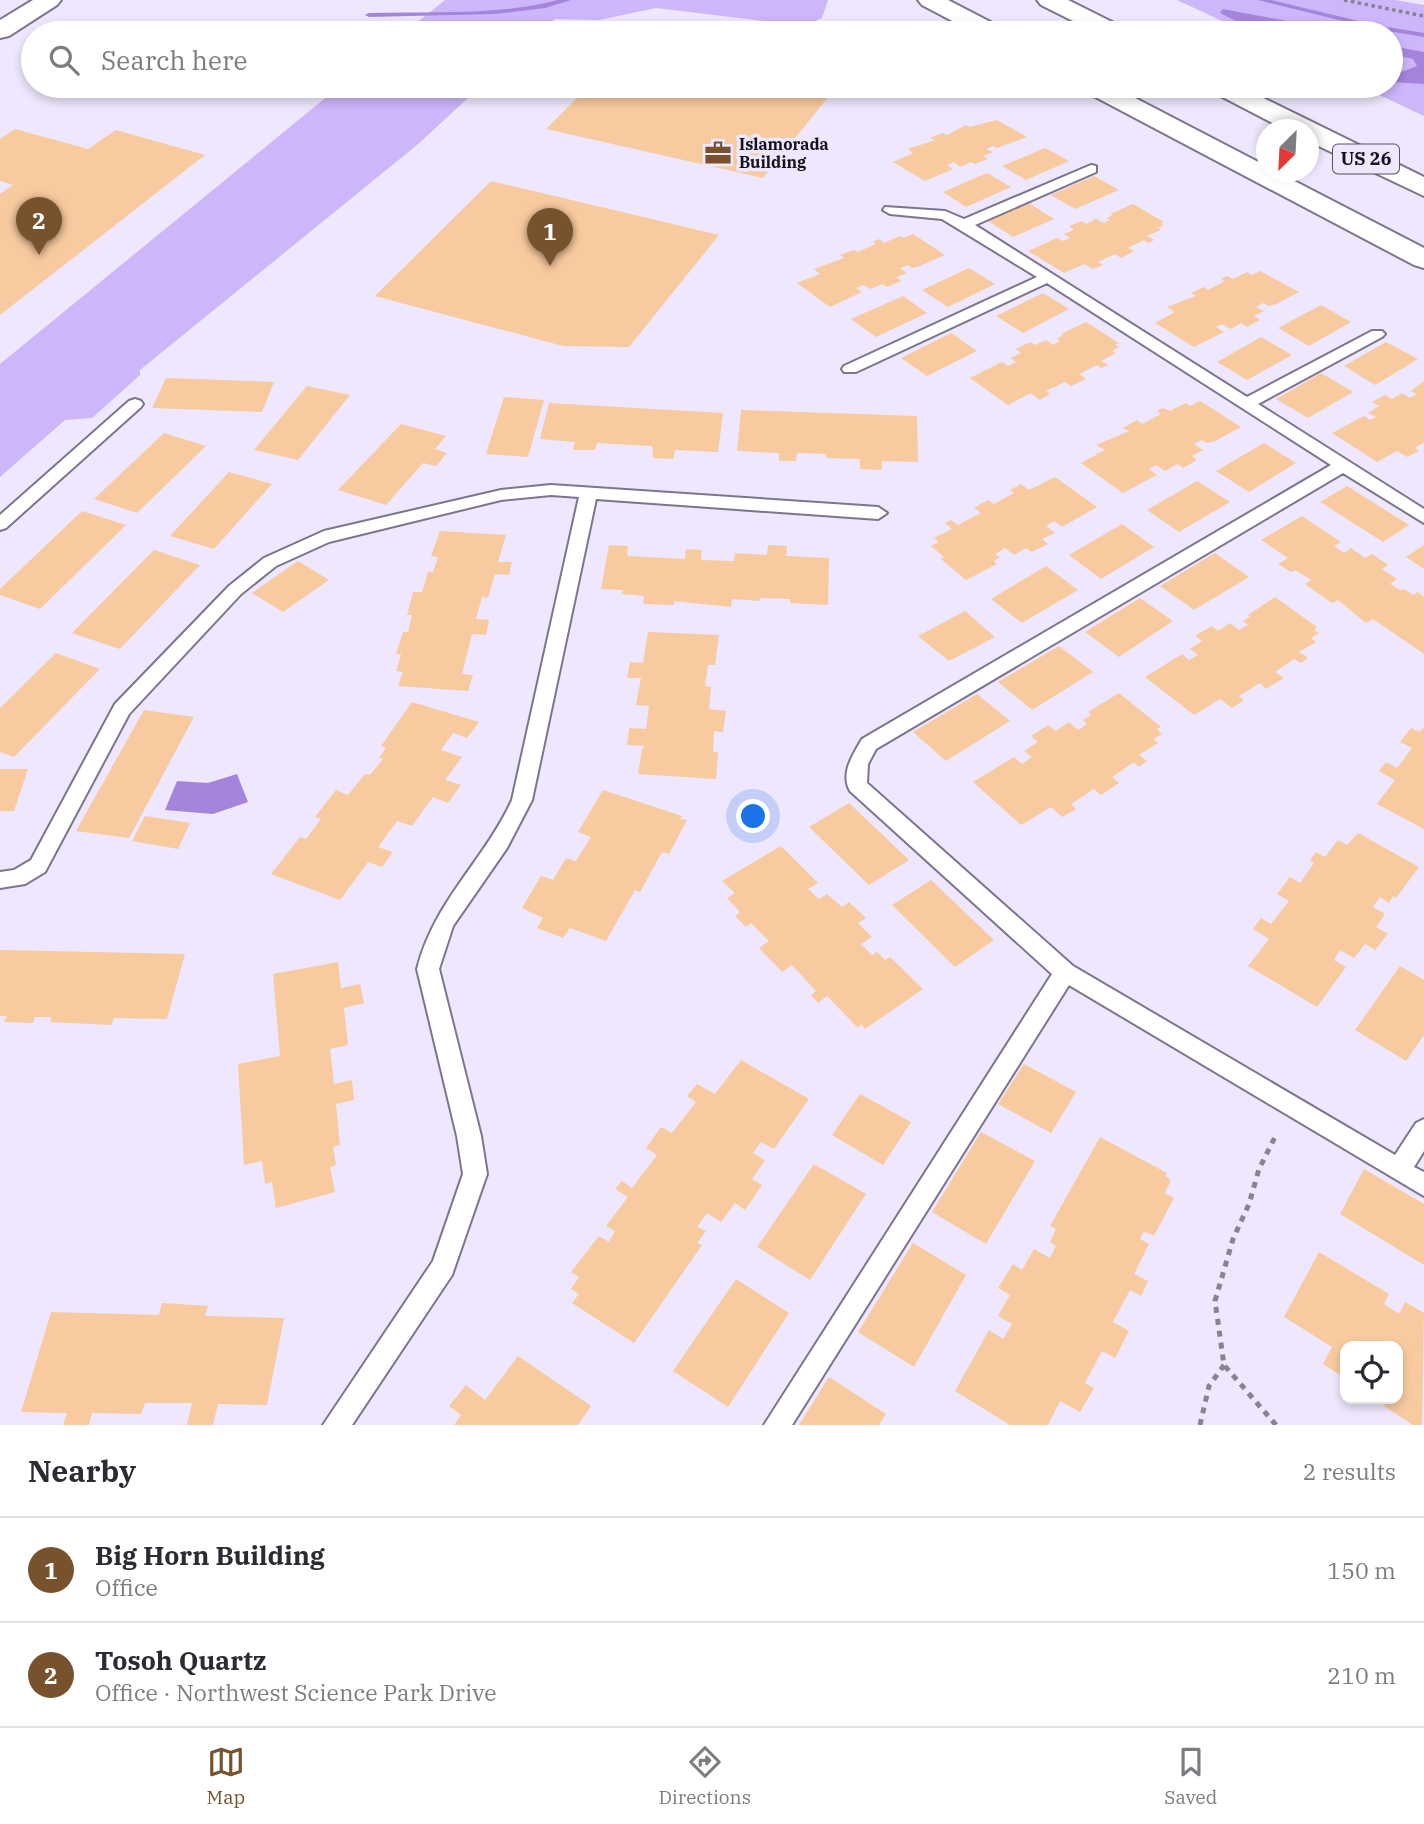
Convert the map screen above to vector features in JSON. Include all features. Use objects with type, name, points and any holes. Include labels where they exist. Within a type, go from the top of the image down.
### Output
[{"type":"main road","points":[[0,31],[49,0]]},
{"type":"main road","points":[[930,0],[970,21]]},
{"type":"main road","points":[[1049,0],[1091,21]]},
{"type":"main road","points":[[1116,98],[1424,259]]},
{"type":"main road","name":"US 26","points":[[1244,98],[1286,119]]},
{"type":"main road","name":"US 26","points":[[1319,136],[1424,188]]},
{"type":"lane","points":[[964,224],[1091,169]]},
{"type":"lane","points":[[890,210],[945,215],[964,224],[1424,517]]},
{"type":"lane","points":[[850,369],[1047,278]]},
{"type":"lane","points":[[1247,404],[1377,334]]},
{"type":"lane","points":[[0,524],[135,404]]},
{"type":"lane","points":[[1344,465],[869,744],[858,764],[857,786],[1065,972],[1424,1185]]},
{"type":"lane","points":[[0,880],[18,878],[38,866],[122,709],[235,590],[270,562],[324,537],[477,500],[551,490],[878,513]]},
{"type":"lane","points":[[336,1425],[443,1267],[475,1174],[469,1136],[428,969],[431,946],[443,919],[515,820],[522,800],[589,492]]},
{"type":"lane","points":[[777,1425],[1065,972]]},
{"type":"lane","points":[[1399,1170],[1424,1130]]},
{"type":"path","points":[[1343,0],[1424,16]]},
{"type":"path","points":[[1276,1425],[1224,1365],[1215,1301],[1233,1240],[1249,1204],[1259,1169],[1290,1107]]},
{"type":"path","points":[[1200,1425],[1209,1386],[1224,1365]]},
{"type":"shaded area","points":[[445,0],[828,0],[822,18],[816,21],[764,21],[656,8],[599,20],[419,21]]},
{"type":"shaded area","points":[[1177,0],[1395,0],[1424,5],[1424,116],[1386,98],[1403,98],[1403,21],[1222,21]]},
{"type":"shaded area","points":[[1223,9],[1287,21],[1236,21],[1220,13]]},
{"type":"shaded area","points":[[1403,48],[1424,52],[1424,84],[1403,83],[1403,71],[1417,66],[1413,59],[1403,57]]},
{"type":"shaded area","points":[[325,98],[468,98],[417,145],[140,370],[140,375],[92,418],[65,420],[0,477],[0,364]]},
{"type":"shaded area","points":[[237,774],[248,802],[213,814],[165,810],[177,781],[208,783]]},
{"type":"building","name":"Islamorada Building","points":[[577,98],[827,98],[763,178],[546,129]]},
{"type":"building","points":[[997,120],[1027,137],[997,148],[993,146],[986,149],[993,152],[983,156],[988,159],[975,164],[971,162],[960,167],[954,162],[947,165],[953,169],[925,181],[893,162],[913,153],[908,149],[935,140],[930,138],[943,133],[947,135],[966,125],[970,127]]},
{"type":"building","points":[[15,129],[88,149],[116,130],[205,155],[0,315],[0,194],[13,185],[0,181],[0,139]]},
{"type":"building","points":[[1045,148],[1069,161],[1026,180],[1002,166]]},
{"type":"building","points":[[987,173],[1011,187],[966,207],[943,192]]},
{"type":"building","points":[[1094,176],[1119,190],[1075,209],[1051,195]]},
{"type":"building","points":[[491,181],[719,235],[629,347],[563,346],[375,296]]},
{"type":"building","points":[[1029,203],[1054,219],[1013,237],[988,221]]},
{"type":"building","points":[[1133,204],[1164,222],[1160,223],[1164,225],[1158,228],[1161,230],[1147,236],[1154,240],[1148,243],[1144,240],[1128,248],[1134,251],[1121,258],[1115,254],[1098,262],[1103,265],[1093,269],[1084,264],[1064,273],[1028,251],[1057,238],[1063,241],[1070,238],[1064,234],[1074,230],[1069,226],[1082,221],[1086,224],[1096,219],[1104,223],[1110,220],[1107,218],[1113,215],[1110,214]]},
{"type":"building","points":[[913,234],[945,255],[920,266],[912,268],[908,265],[900,268],[907,273],[896,277],[901,281],[887,287],[882,284],[871,289],[863,285],[856,288],[862,292],[830,307],[797,283],[820,274],[814,269],[844,258],[840,255],[854,250],[858,252],[876,244],[873,242],[879,239],[884,243]]},
{"type":"building","points":[[969,268],[995,284],[948,307],[922,290]]},
{"type":"building","points":[[1260,271],[1299,292],[1276,304],[1269,306],[1263,303],[1256,307],[1264,311],[1254,316],[1260,320],[1247,327],[1241,323],[1231,329],[1222,324],[1216,327],[1224,332],[1194,347],[1155,323],[1175,312],[1167,307],[1196,296],[1191,293],[1204,287],[1208,290],[1225,281],[1221,279],[1227,276],[1233,279],[1247,272],[1252,275]]},
{"type":"building","points":[[1043,293],[1069,309],[1023,333],[996,316]]},
{"type":"building","points":[[903,296],[927,313],[876,337],[851,319]]},
{"type":"building","points":[[1321,305],[1351,322],[1309,346],[1278,328]]},
{"type":"building","points":[[1086,322],[1119,343],[1115,345],[1119,347],[1112,351],[1116,353],[1101,361],[1108,365],[1101,368],[1097,365],[1079,374],[1086,379],[1071,386],[1065,382],[1046,391],[1050,394],[1040,400],[1031,393],[1008,405],[970,378],[1002,362],[1008,366],[1016,362],[1010,358],[1021,353],[1016,349],[1030,342],[1035,345],[1046,340],[1053,345],[1060,341],[1057,339],[1063,335],[1061,334]]},
{"type":"building","points":[[951,333],[977,351],[927,376],[901,358]]},
{"type":"building","points":[[1261,337],[1292,355],[1247,380],[1217,362]]},
{"type":"building","points":[[1386,342],[1418,359],[1375,385],[1344,366]]},
{"type":"building","points":[[1321,373],[1353,392],[1308,418],[1276,399]]},
{"type":"building","points":[[166,378],[274,382],[262,412],[152,408]]},
{"type":"building","points":[[1424,381],[1424,442],[1415,448],[1419,451],[1407,457],[1397,451],[1377,462],[1332,433],[1364,416],[1370,420],[1376,417],[1368,413],[1379,406],[1372,402],[1385,395],[1392,399],[1402,393],[1410,398],[1417,394],[1411,391]]},
{"type":"building","points":[[307,386],[350,395],[298,460],[254,450]]},
{"type":"building","points":[[504,397],[544,400],[528,457],[486,454]]},
{"type":"building","points":[[1200,401],[1241,427],[1215,441],[1207,443],[1202,440],[1194,444],[1203,450],[1192,456],[1197,460],[1183,468],[1178,464],[1165,471],[1156,465],[1149,469],[1157,475],[1123,493],[1081,463],[1105,450],[1096,445],[1129,431],[1123,428],[1137,420],[1142,424],[1161,414],[1157,411],[1163,408],[1170,411],[1186,403],[1190,406]]},
{"type":"building","points":[[549,403],[723,413],[718,452],[675,450],[673,459],[653,458],[652,446],[597,443],[595,450],[573,450],[575,442],[540,439]]},
{"type":"building","points":[[741,410],[917,416],[918,462],[882,461],[882,470],[860,469],[860,459],[826,458],[826,454],[797,453],[796,461],[779,461],[779,453],[737,451]]},
{"type":"building","points":[[401,424],[446,436],[435,449],[447,453],[436,466],[423,463],[386,505],[338,490]]},
{"type":"building","points":[[164,433],[206,446],[137,513],[94,499]]},
{"type":"building","points":[[1264,443],[1296,463],[1249,492],[1216,471]]},
{"type":"building","points":[[229,472],[272,484],[214,549],[170,536]]},
{"type":"building","points":[[1055,477],[1097,507],[1062,527],[1054,521],[1046,526],[1055,533],[1042,539],[1048,544],[1032,552],[1026,548],[1014,555],[1005,548],[995,554],[1000,557],[994,561],[997,564],[966,580],[941,559],[944,557],[931,546],[939,542],[934,538],[952,529],[945,523],[951,520],[958,525],[981,513],[974,508],[988,500],[994,504],[1014,493],[1010,490],[1021,484],[1029,490]]},
{"type":"building","points":[[1197,481],[1230,502],[1179,532],[1147,510]]},
{"type":"building","points":[[1347,486],[1409,525],[1383,542],[1320,502]]},
{"type":"building","points":[[82,511],[126,525],[40,609],[0,595],[0,589]]},
{"type":"building","points":[[1302,516],[1341,542],[1334,546],[1344,553],[1351,548],[1365,558],[1372,554],[1388,565],[1382,569],[1397,579],[1390,584],[1413,595],[1418,592],[1424,597],[1424,654],[1373,619],[1366,623],[1338,600],[1332,603],[1305,584],[1311,580],[1278,564],[1288,558],[1261,540]]},
{"type":"building","points":[[1122,524],[1154,547],[1101,579],[1069,555]]},
{"type":"building","points":[[440,531],[506,535],[498,562],[512,562],[509,575],[495,574],[488,598],[482,597],[476,619],[489,620],[486,635],[472,634],[462,674],[473,675],[468,691],[398,686],[403,672],[396,671],[401,654],[396,654],[403,632],[408,632],[412,615],[407,615],[413,592],[422,592],[428,572],[433,572],[438,557],[431,556]]},
{"type":"building","points":[[609,545],[628,546],[627,556],[685,559],[686,549],[702,550],[701,560],[734,561],[735,553],[767,555],[768,545],[787,546],[786,556],[829,558],[828,605],[760,598],[760,601],[732,599],[731,607],[674,601],[674,605],[643,604],[644,596],[622,594],[623,590],[601,589]]},
{"type":"building","points":[[1424,545],[1424,569],[1406,557]]},
{"type":"building","points":[[154,550],[200,565],[120,649],[72,633]]},
{"type":"building","points":[[1215,553],[1249,577],[1194,610],[1160,586]]},
{"type":"building","points":[[298,561],[329,580],[283,612],[252,593]]},
{"type":"building","points":[[1046,566],[1078,590],[1022,623],[991,599]]},
{"type":"building","points":[[1275,597],[1317,627],[1314,630],[1319,633],[1311,638],[1316,642],[1299,652],[1308,658],[1301,663],[1294,659],[1275,672],[1284,678],[1266,689],[1260,683],[1239,696],[1244,700],[1232,708],[1220,699],[1194,715],[1145,677],[1182,654],[1189,660],[1198,655],[1190,649],[1202,641],[1195,636],[1212,626],[1218,631],[1230,623],[1239,630],[1248,625],[1243,621],[1250,617],[1248,615]]},
{"type":"building","points":[[1140,598],[1173,621],[1119,657],[1085,632]]},
{"type":"building","points":[[965,611],[995,637],[949,661],[918,636]]},
{"type":"building","points":[[648,632],[719,635],[715,665],[708,665],[705,686],[711,687],[709,709],[726,711],[723,732],[714,731],[713,752],[718,752],[716,779],[638,774],[642,749],[645,746],[627,745],[629,728],[646,729],[649,706],[636,705],[641,678],[627,678],[630,662],[643,663]]},
{"type":"building","points":[[1059,646],[1093,672],[1032,710],[998,682]]},
{"type":"building","points":[[56,653],[100,669],[14,757],[0,752],[0,708]]},
{"type":"building","points":[[1119,693],[1161,727],[1157,729],[1162,734],[1153,739],[1158,743],[1139,755],[1147,761],[1139,767],[1134,762],[1112,777],[1119,783],[1101,795],[1094,789],[1071,804],[1076,809],[1062,817],[1051,807],[1021,825],[973,782],[1014,757],[1022,764],[1032,757],[1024,751],[1038,742],[1031,736],[1048,725],[1056,731],[1069,722],[1078,730],[1087,724],[1083,720],[1091,715],[1088,712]]},
{"type":"building","points":[[977,694],[1010,721],[946,761],[913,732]]},
{"type":"building","points":[[412,702],[479,722],[467,738],[453,733],[441,750],[462,757],[445,780],[461,785],[448,803],[433,797],[412,826],[397,821],[378,847],[393,852],[382,867],[368,862],[340,900],[271,874],[300,837],[306,839],[321,819],[315,817],[336,790],[348,795],[365,774],[370,775],[383,759],[379,758],[386,748],[381,746]]},
{"type":"building","points":[[144,710],[194,717],[129,838],[76,831]]},
{"type":"building","points":[[1424,727],[1424,829],[1377,804],[1395,780],[1379,771],[1386,762],[1397,768],[1412,748],[1400,742],[1411,728],[1420,732]]},
{"type":"building","points":[[0,769],[28,769],[14,811],[0,811]]},
{"type":"building","points":[[603,790],[687,820],[669,854],[662,852],[640,892],[635,890],[606,941],[570,928],[563,938],[537,928],[543,918],[522,908],[541,876],[553,880],[566,858],[576,861],[591,837],[578,832]]},
{"type":"building","points":[[849,803],[909,860],[869,885],[809,827]]},
{"type":"building","points":[[145,816],[190,823],[178,849],[132,841]]},
{"type":"building","points":[[1358,833],[1419,867],[1396,898],[1393,896],[1389,903],[1380,897],[1373,907],[1385,914],[1376,927],[1388,934],[1375,950],[1365,944],[1354,958],[1340,950],[1334,960],[1346,967],[1317,1007],[1248,966],[1269,939],[1253,929],[1261,918],[1271,924],[1289,901],[1277,894],[1290,877],[1300,883],[1314,863],[1310,860],[1316,852],[1325,857],[1338,840],[1347,845]]},
{"type":"building","points":[[781,846],[818,883],[808,889],[819,899],[827,894],[842,907],[849,902],[866,918],[858,923],[872,937],[861,944],[872,955],[877,952],[885,960],[890,957],[923,989],[865,1029],[861,1024],[858,1028],[827,996],[818,1003],[811,995],[816,991],[792,965],[782,972],[759,948],[769,941],[751,923],[746,927],[735,916],[740,912],[727,898],[735,893],[722,881]]},
{"type":"building","points":[[931,880],[994,940],[955,967],[892,905]]},
{"type":"building","points":[[0,950],[185,954],[167,1019],[114,1018],[111,1025],[50,1022],[52,1017],[35,1017],[33,1023],[4,1022],[7,1016],[0,1016]]},
{"type":"building","points":[[338,962],[341,988],[360,984],[364,1003],[344,1008],[348,1045],[330,1049],[334,1084],[352,1080],[354,1100],[336,1104],[340,1145],[333,1147],[336,1165],[330,1167],[335,1192],[276,1208],[272,1182],[265,1184],[262,1161],[244,1165],[238,1064],[280,1056],[273,974]]},
{"type":"building","points":[[1400,966],[1424,980],[1424,1035],[1406,1061],[1355,1030]]},
{"type":"building","points":[[741,1060],[809,1099],[774,1149],[761,1142],[753,1153],[765,1160],[752,1179],[762,1185],[745,1210],[735,1203],[721,1222],[707,1213],[697,1227],[706,1231],[697,1243],[702,1245],[634,1343],[572,1303],[579,1294],[571,1289],[579,1277],[571,1272],[599,1236],[609,1242],[615,1231],[606,1226],[628,1197],[615,1189],[622,1181],[632,1188],[657,1155],[646,1148],[661,1127],[672,1133],[696,1102],[687,1096],[697,1084],[715,1094]]},
{"type":"building","points":[[1024,1064],[1076,1092],[1051,1133],[998,1104]]},
{"type":"building","points":[[860,1094],[911,1122],[883,1165],[832,1135]]},
{"type":"building","points":[[981,1132],[1035,1161],[986,1244],[932,1212]]},
{"type":"building","points":[[1100,1137],[1167,1173],[1165,1176],[1171,1180],[1165,1193],[1174,1198],[1154,1236],[1144,1231],[1140,1239],[1149,1244],[1134,1274],[1148,1281],[1141,1296],[1130,1290],[1113,1322],[1129,1331],[1115,1358],[1102,1351],[1085,1383],[1094,1388],[1080,1412],[1060,1401],[1048,1425],[1010,1425],[955,1391],[989,1330],[1003,1339],[1012,1324],[998,1316],[1010,1295],[998,1288],[1013,1264],[1022,1270],[1034,1249],[1050,1258],[1056,1246],[1050,1242],[1056,1229],[1050,1226]]},
{"type":"building","points":[[814,1164],[866,1194],[810,1280],[757,1247]]},
{"type":"building","points":[[1364,1169],[1424,1204],[1424,1265],[1340,1214]]},
{"type":"building","points":[[913,1243],[966,1275],[914,1367],[858,1332]]},
{"type":"building","points":[[1319,1252],[1389,1294],[1384,1304],[1399,1314],[1405,1302],[1424,1313],[1422,1425],[1413,1425],[1384,1406],[1403,1404],[1403,1341],[1340,1341],[1340,1375],[1323,1364],[1332,1347],[1284,1317]]},
{"type":"building","points":[[736,1279],[789,1313],[728,1407],[673,1371]]},
{"type":"building","points":[[162,1303],[208,1306],[205,1316],[284,1318],[267,1405],[218,1404],[213,1425],[187,1425],[192,1403],[145,1403],[141,1414],[92,1413],[89,1425],[63,1425],[67,1413],[21,1412],[51,1312],[159,1315]]},
{"type":"building","points":[[518,1356],[591,1406],[578,1425],[454,1425],[461,1415],[449,1406],[466,1385],[485,1400]]},
{"type":"building","points":[[829,1377],[886,1414],[879,1425],[799,1425]]},
{"type":"waterway","points":[[369,15],[496,12],[522,10],[567,0]]},
{"type":"waterway","points":[[1262,0],[1350,21]]},
{"type":"waterway","points":[[1403,32],[1424,35]]},
{"type":"place","name":"Islamorada Building","points":[[718,153]]},
{"type":"place","name":"Tosoh Quartz","points":[[39,255]]},
{"type":"place","name":"Big Horn Building","points":[[550,266]]}]
